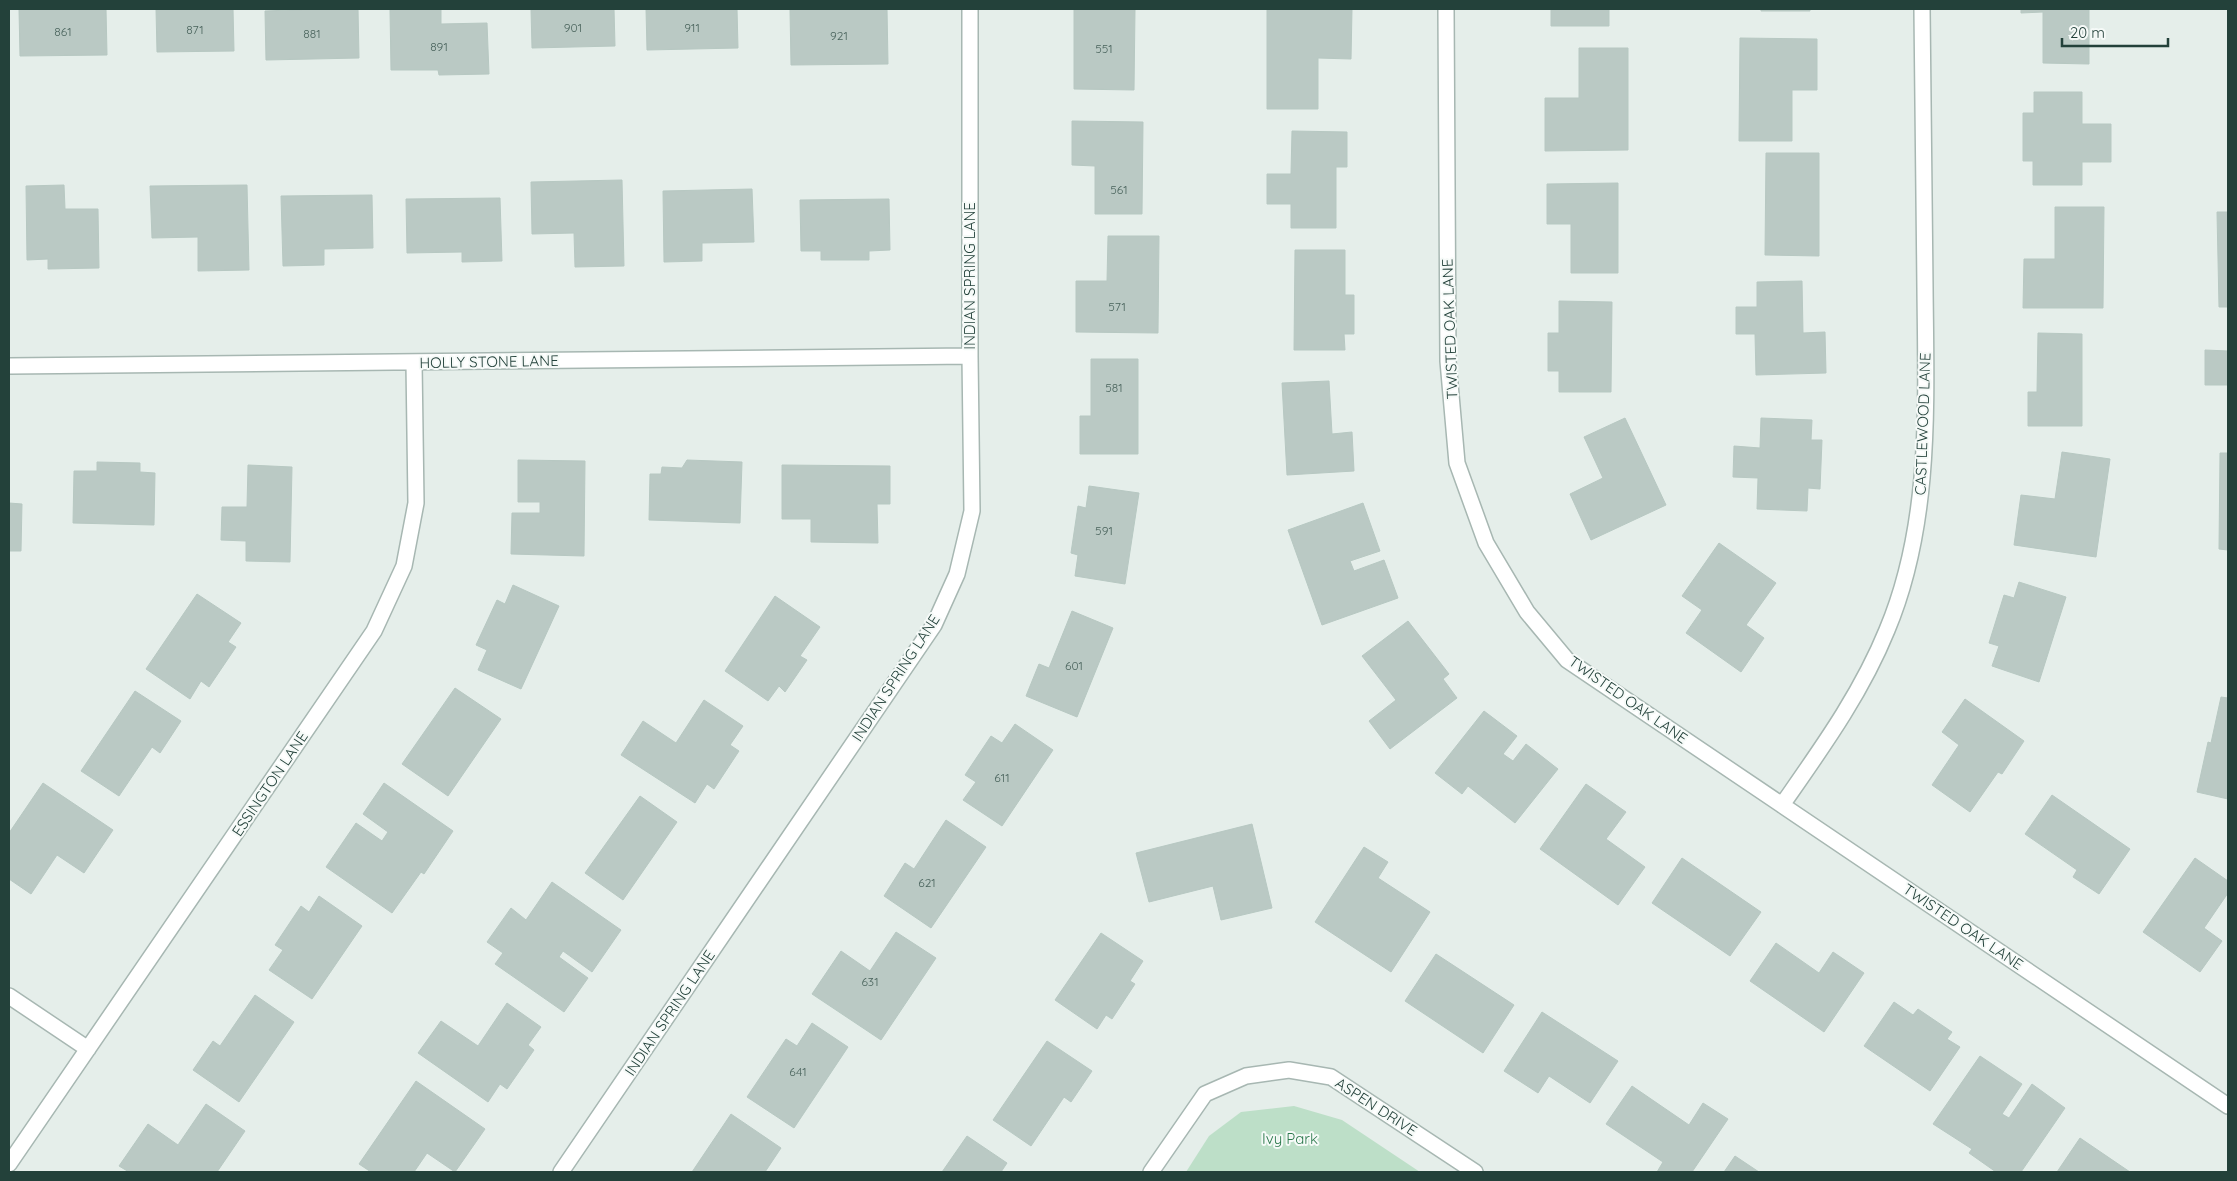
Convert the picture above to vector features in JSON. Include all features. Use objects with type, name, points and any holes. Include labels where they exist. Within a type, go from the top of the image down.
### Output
[{"type":"street","name":"INDIAN SPRING LANE","points":[[561,1172],[934,625],[957,574],[972,511],[970,9]]},
{"type":"street","name":"TWISTED OAK LANE","points":[[1446,9],[1448,361],[1457,463],[1486,542],[1527,612],[1567,660],[2228,1106]]},
{"type":"street","name":"CASTLEWOOD LANE","points":[[1782,806],[1849,707],[1888,630],[1908,566],[1921,502],[1926,405],[1922,9]]},
{"type":"street","name":"HOLLY STONE LANE","points":[[9,366],[970,356]]},
{"type":"street","name":"ESSINGTON LANE","points":[[9,1164],[374,631],[404,566],[416,503],[414,363]]},
{"type":"street","points":[[9,996],[88,1049]]},
{"type":"street","name":"ASPEN DRIVE","points":[[1154,1168],[1205,1094],[1246,1076],[1289,1070],[1331,1077],[1475,1172]]},
{"type":"green space","name":"Ivy Park","points":[[1294,1106],[1342,1120],[1420,1172],[1186,1172],[1209,1136],[1241,1112]]},
{"type":"building","points":[[19,9],[106,9],[107,55],[20,56]]},
{"type":"building","points":[[156,9],[233,9],[234,51],[157,52]]},
{"type":"building","points":[[358,9],[359,58],[266,60],[265,11]]},
{"type":"building","points":[[390,9],[441,9],[441,24],[487,23],[489,74],[439,75],[438,70],[391,70]]},
{"type":"building","points":[[531,9],[614,9],[615,46],[532,48]]},
{"type":"building","points":[[646,9],[737,9],[738,48],[647,50]]},
{"type":"building","points":[[790,9],[887,9],[888,64],[791,65]]},
{"type":"building","points":[[1074,9],[1135,9],[1134,90],[1074,89]]},
{"type":"building","points":[[1267,9],[1352,9],[1351,59],[1318,58],[1318,109],[1267,109]]},
{"type":"building","points":[[1551,9],[1609,9],[1609,26],[1551,26]]},
{"type":"building","points":[[1761,9],[1810,9],[1810,11],[1761,11]]},
{"type":"building","points":[[2021,9],[2089,9],[2089,64],[2043,63],[2043,12],[2021,13]]},
{"type":"building","points":[[1740,38],[1817,39],[1817,90],[1792,90],[1792,141],[1739,141]]},
{"type":"building","points":[[1579,48],[1628,48],[1628,150],[1545,151],[1545,98],[1579,98]]},
{"type":"building","points":[[2034,92],[2082,92],[2082,124],[2111,124],[2111,162],[2082,162],[2082,185],[2033,185],[2033,161],[2023,161],[2023,113],[2034,113]]},
{"type":"building","points":[[1072,121],[1143,122],[1142,214],[1095,214],[1095,166],[1072,165]]},
{"type":"building","points":[[1292,131],[1347,132],[1347,167],[1336,167],[1336,228],[1291,228],[1291,204],[1267,204],[1267,174],[1291,174]]},
{"type":"building","points":[[1766,153],[1819,153],[1819,256],[1765,255]]},
{"type":"building","points":[[622,180],[624,266],[575,267],[574,233],[532,234],[531,182]]},
{"type":"building","points":[[1618,183],[1618,273],[1571,273],[1571,224],[1547,224],[1547,184]]},
{"type":"building","points":[[64,185],[65,209],[98,209],[99,268],[48,269],[48,259],[27,260],[26,186]]},
{"type":"building","points":[[247,185],[249,270],[198,271],[198,237],[152,238],[150,186]]},
{"type":"building","points":[[752,189],[754,242],[702,243],[702,261],[664,262],[663,191]]},
{"type":"building","points":[[372,195],[373,248],[324,249],[324,265],[283,266],[281,196]]},
{"type":"building","points":[[500,198],[502,261],[462,262],[462,252],[407,253],[406,199]]},
{"type":"building","points":[[889,199],[890,250],[869,251],[869,260],[821,260],[821,251],[801,251],[800,200]]},
{"type":"building","points":[[2055,207],[2104,207],[2103,308],[2023,308],[2024,259],[2055,259]]},
{"type":"building","points":[[2217,212],[2228,212],[2228,307],[2219,307]]},
{"type":"building","points":[[1108,236],[1159,236],[1158,333],[1076,332],[1076,281],[1107,281]]},
{"type":"building","points":[[1295,250],[1345,250],[1345,295],[1354,295],[1354,334],[1344,334],[1345,350],[1294,350]]},
{"type":"building","points":[[1802,281],[1803,333],[1825,332],[1826,373],[1756,375],[1755,334],[1736,334],[1736,307],[1757,307],[1757,282]]},
{"type":"building","points":[[1559,301],[1612,302],[1611,392],[1559,392],[1559,371],[1548,371],[1548,333],[1559,333]]},
{"type":"building","points":[[2038,333],[2082,334],[2082,426],[2028,426],[2028,392],[2037,392]]},
{"type":"building","points":[[2205,350],[2228,351],[2228,385],[2205,385]]},
{"type":"building","points":[[1091,359],[1138,359],[1138,454],[1080,454],[1080,416],[1091,416]]},
{"type":"building","points":[[1329,381],[1332,434],[1352,432],[1354,471],[1287,475],[1282,383]]},
{"type":"building","points":[[1625,418],[1666,505],[1591,540],[1570,494],[1603,478],[1584,437]]},
{"type":"building","points":[[1761,418],[1812,420],[1811,440],[1822,440],[1820,489],[1808,488],[1807,511],[1757,509],[1758,478],[1733,477],[1734,446],[1760,448]]},
{"type":"building","points":[[2062,452],[2110,459],[2096,557],[2014,545],[2021,495],[2055,499]]},
{"type":"building","points":[[2220,453],[2228,453],[2228,550],[2219,549]]},
{"type":"building","points":[[518,460],[585,461],[584,556],[511,554],[512,513],[540,513],[540,502],[518,502]]},
{"type":"building","points":[[687,460],[742,462],[740,523],[649,520],[650,474],[661,474],[662,467],[682,468]]},
{"type":"building","points":[[97,462],[140,463],[140,472],[155,473],[154,525],[73,523],[74,471],[97,471]]},
{"type":"building","points":[[248,465],[292,467],[290,562],[246,561],[246,541],[221,540],[222,507],[247,507]]},
{"type":"building","points":[[782,465],[890,466],[890,504],[877,504],[878,543],[811,542],[811,519],[782,519]]},
{"type":"building","points":[[1089,486],[1139,493],[1125,584],[1075,576],[1078,555],[1071,553],[1078,506],[1086,508]]},
{"type":"building","points":[[9,503],[22,504],[21,551],[9,551]]},
{"type":"building","points":[[1363,503],[1380,551],[1350,561],[1354,571],[1384,560],[1398,598],[1322,625],[1288,530]]},
{"type":"building","points":[[1719,543],[1776,583],[1746,625],[1764,638],[1741,672],[1686,633],[1702,610],[1682,596]]},
{"type":"building","points":[[2019,582],[2066,597],[2039,682],[1992,666],[1999,646],[1989,643],[2004,595],[2014,598]]},
{"type":"building","points":[[513,585],[559,606],[521,689],[478,670],[487,650],[476,645],[497,600],[505,604]]},
{"type":"building","points":[[197,594],[241,623],[228,642],[236,647],[209,687],[201,681],[190,699],[146,669]]},
{"type":"building","points":[[775,596],[820,627],[800,656],[807,660],[785,692],[779,686],[768,701],[725,671]]},
{"type":"building","points":[[1072,611],[1113,628],[1077,717],[1026,696],[1039,664],[1049,668]]},
{"type":"building","points":[[1408,621],[1449,674],[1443,679],[1457,698],[1390,749],[1369,721],[1396,700],[1362,656]]},
{"type":"building","points":[[455,688],[501,719],[448,796],[402,764]]},
{"type":"building","points":[[135,691],[181,721],[160,753],[152,747],[119,796],[81,771]]},
{"type":"building","points":[[2221,697],[2228,698],[2228,799],[2197,792],[2208,742],[2211,743]]},
{"type":"building","points":[[1965,699],[2024,741],[2002,774],[1998,772],[1970,812],[1932,785],[1959,745],[1942,732]]},
{"type":"building","points":[[704,700],[743,726],[730,745],[739,751],[714,789],[707,784],[695,803],[621,755],[643,721],[676,743]]},
{"type":"building","points":[[1484,711],[1517,736],[1503,754],[1513,761],[1526,744],[1558,769],[1515,823],[1468,786],[1462,794],[1435,773]]},
{"type":"building","points":[[1015,724],[1053,750],[1002,826],[963,800],[976,782],[965,775],[991,736],[1002,743]]},
{"type":"building","points":[[43,783],[113,830],[84,873],[57,855],[31,894],[9,879],[9,833]]},
{"type":"building","points":[[384,783],[453,831],[424,874],[421,872],[392,913],[326,867],[356,823],[382,841],[388,832],[363,814]]},
{"type":"building","points":[[1586,784],[1626,812],[1606,839],[1645,867],[1618,905],[1540,849]]},
{"type":"building","points":[[2052,795],[2130,849],[2099,894],[2073,877],[2077,870],[2025,834]]},
{"type":"building","points":[[640,796],[677,822],[623,900],[585,873]]},
{"type":"building","points":[[946,820],[986,847],[931,928],[884,896],[905,863],[914,869]]},
{"type":"building","points":[[1252,824],[1272,908],[1221,920],[1213,886],[1149,902],[1136,853]]},
{"type":"building","points":[[1364,847],[1388,862],[1378,878],[1430,912],[1391,972],[1315,922]]},
{"type":"building","points":[[1682,858],[1761,912],[1730,956],[1652,903]]},
{"type":"building","points":[[2195,858],[2228,881],[2228,893],[2204,928],[2222,941],[2200,972],[2143,932]]},
{"type":"building","points":[[552,882],[621,930],[592,972],[563,951],[559,957],[588,978],[564,1012],[495,964],[503,953],[487,942],[511,908],[526,920]]},
{"type":"building","points":[[319,896],[362,926],[312,999],[269,970],[283,950],[275,945],[301,906],[309,912]]},
{"type":"building","points":[[896,932],[936,958],[881,1040],[812,994],[841,951],[870,971]]},
{"type":"building","points":[[1101,933],[1143,961],[1130,981],[1135,984],[1112,1019],[1106,1015],[1097,1029],[1055,1000]]},
{"type":"building","points":[[1776,943],[1819,973],[1833,952],[1864,973],[1824,1032],[1750,981]]},
{"type":"building","points":[[1436,954],[1514,1005],[1483,1053],[1405,1001]]},
{"type":"building","points":[[255,995],[294,1022],[239,1102],[193,1070],[213,1041],[220,1046]]},
{"type":"building","points":[[1894,1002],[1913,1015],[1918,1009],[1952,1032],[1947,1039],[1960,1047],[1930,1091],[1864,1046]]},
{"type":"building","points":[[507,1003],[541,1027],[528,1045],[534,1050],[507,1089],[500,1084],[488,1102],[418,1053],[441,1021],[478,1046]]},
{"type":"building","points":[[1542,1012],[1618,1061],[1590,1103],[1549,1076],[1538,1093],[1504,1071]]},
{"type":"building","points":[[812,1023],[848,1047],[794,1128],[747,1097],[786,1039],[797,1046]]},
{"type":"building","points":[[1047,1041],[1092,1071],[1071,1102],[1064,1097],[1031,1146],[993,1120]]},
{"type":"building","points":[[1980,1056],[2022,1084],[2002,1114],[2009,1118],[2032,1084],[2065,1108],[2021,1172],[1996,1172],[1969,1153],[1972,1149],[1933,1124]]},
{"type":"building","points":[[416,1081],[485,1129],[455,1172],[427,1153],[414,1172],[371,1172],[359,1164]]},
{"type":"building","points":[[1632,1086],[1689,1125],[1703,1103],[1728,1119],[1692,1172],[1657,1172],[1663,1162],[1606,1124]]},
{"type":"building","points":[[206,1104],[245,1131],[217,1172],[129,1172],[119,1166],[148,1124],[178,1145]]},
{"type":"building","points":[[731,1114],[781,1148],[765,1172],[692,1172]]},
{"type":"building","points":[[967,1136],[1007,1163],[1001,1172],[942,1172]]},
{"type":"building","points":[[2080,1138],[2130,1172],[2057,1172]]},
{"type":"building","points":[[1735,1156],[1759,1172],[1724,1172]]}]
